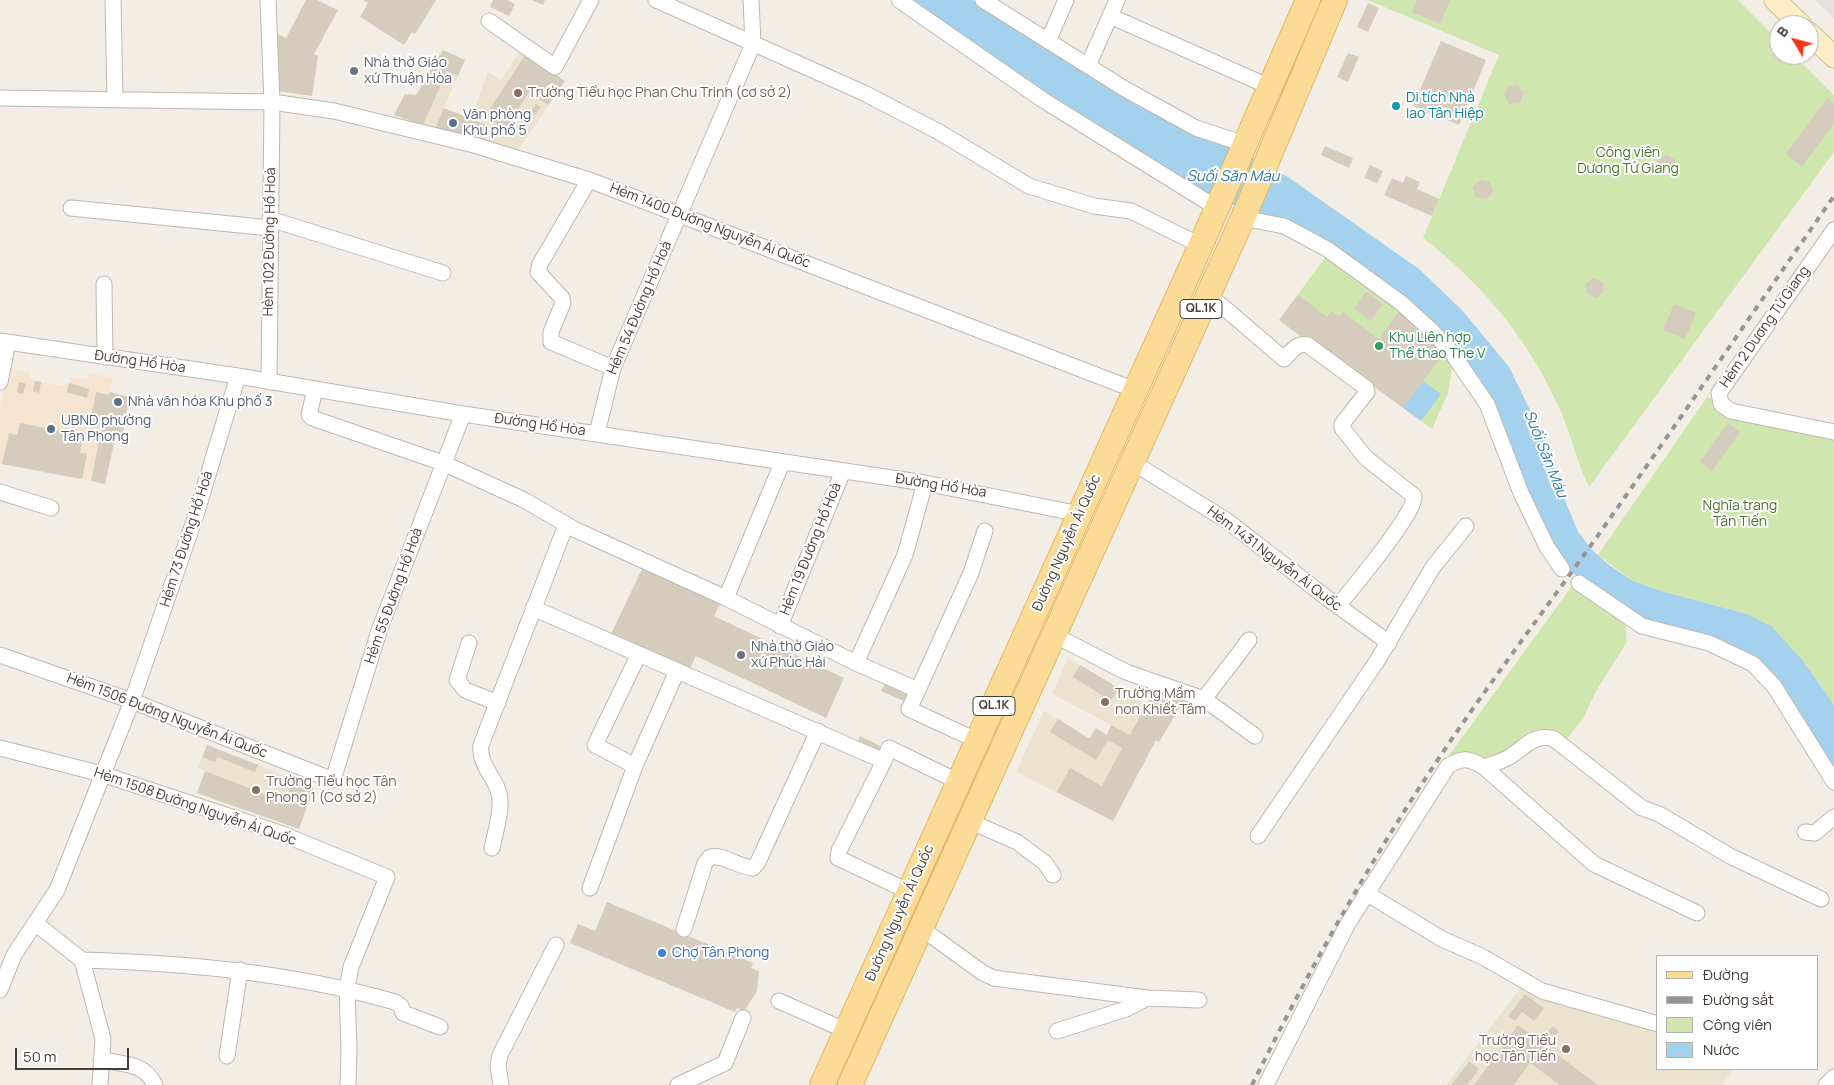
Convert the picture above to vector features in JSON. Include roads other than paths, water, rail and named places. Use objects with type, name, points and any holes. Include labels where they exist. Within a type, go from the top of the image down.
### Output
[{"type":"main road","name":"Đường Nguyễn Ái Quốc","points":[[822,1085],[1080,514],[1308,0]]},
{"type":"main road","name":"Đường Nguyễn Ái Quốc","points":[[850,1085],[1243,218],[1336,0]]},
{"type":"main road","points":[[1775,0],[1791,15]]},
{"type":"main road","points":[[1819,43],[1834,57]]},
{"type":"main road","points":[[1135,390],[1160,401]]},
{"type":"main road","points":[[847,1031],[870,1041]]},
{"type":"street","points":[[113,0],[115,100]]},
{"type":"street","name":"Hẻm 102 Đường Hồ Hoà","points":[[268,0],[272,102],[269,382]]},
{"type":"street","points":[[489,21],[555,68],[591,0]]},
{"type":"street","points":[[656,0],[864,93],[939,132],[1029,186],[1094,206],[1131,211],[1200,245]]},
{"type":"street","points":[[751,0],[753,44]]},
{"type":"street","points":[[899,0],[1043,100],[1217,208]]},
{"type":"street","points":[[983,0],[1088,66],[1196,128],[1245,144]]},
{"type":"street","points":[[1048,41],[1066,0]]},
{"type":"street","points":[[1088,66],[1117,0]]},
{"type":"street","points":[[1110,16],[1270,87]]},
{"type":"street","name":"Hẻm 54 Đường Hồ Hoà","points":[[597,433],[613,368],[753,44]]},
{"type":"street","name":"Hẻm 1400 Đường Nguyễn Ái Quốc","points":[[0,98],[272,102],[358,116],[474,145],[589,180],[1135,390]]},
{"type":"street","points":[[589,180],[540,264],[538,272],[562,298],[563,303],[551,332],[551,342],[613,368]]},
{"type":"street","points":[[71,208],[270,224],[443,274]]},
{"type":"street","points":[[1243,218],[1284,226],[1327,249],[1400,302],[1431,330],[1452,353],[1486,404],[1521,493],[1547,547],[1562,569]]},
{"type":"street","name":"Hẻm 2 Dương Tử Giang","points":[[1834,230],[1829,245],[1719,393],[1721,404],[1731,411],[1834,432]]},
{"type":"street","points":[[104,284],[105,358]]},
{"type":"street","points":[[1208,294],[1284,359],[1296,346],[1308,345],[1366,388],[1366,392],[1342,424],[1342,428],[1366,458],[1414,496],[1413,505],[1387,545],[1338,606]]},
{"type":"street","points":[[0,382],[4,342]]},
{"type":"street","name":"Đường Hồ Hòa","points":[[4,342],[238,376],[463,414],[597,433],[782,463],[925,483],[1080,514]]},
{"type":"street","name":"Hẻm 73 Đường Hồ Hoà","points":[[0,990],[14,955],[57,890],[132,701],[195,518],[238,376]]},
{"type":"street","points":[[315,389],[309,415],[312,418],[443,463],[524,500],[566,525],[726,598],[856,663],[918,690]]},
{"type":"street","name":"Hẻm 55 Đường Hồ Hoà","points":[[332,780],[380,628],[463,414]]},
{"type":"street","name":"Hẻm 1431 Nguyễn Ái Quốc","points":[[1132,462],[1226,520],[1389,643]]},
{"type":"street","points":[[726,598],[782,463]]},
{"type":"street","name":"Hẻm 19 Đường Hồ Hoà","points":[[780,626],[843,471]]},
{"type":"street","points":[[856,663],[905,555],[925,483]]},
{"type":"street","points":[[0,492],[51,508]]},
{"type":"street","points":[[492,848],[501,801],[480,751],[566,525]]},
{"type":"street","points":[[1258,836],[1389,643],[1433,567],[1466,526]]},
{"type":"street","points":[[978,741],[909,708],[972,573],[985,531]]},
{"type":"street","points":[[1579,583],[1642,626],[1709,643],[1753,664],[1774,686],[1834,782]]},
{"type":"street","points":[[533,608],[884,761]]},
{"type":"street","points":[[1054,635],[1126,672],[1204,699],[1255,736]]},
{"type":"street","points":[[1204,699],[1249,640]]},
{"type":"street","points":[[470,643],[457,680],[465,690],[498,703]]},
{"type":"street","name":"Hẻm 1506 Đường Nguyễn Ái Quốc","points":[[0,654],[132,701],[332,780]]},
{"type":"street","points":[[635,766],[595,745],[638,654]]},
{"type":"street","points":[[590,888],[635,766],[677,670]]},
{"type":"street","points":[[684,929],[705,864],[710,856],[718,855],[745,867],[753,868],[758,862],[818,731]]},
{"type":"street","points":[[1484,767],[1511,757],[1538,737],[1546,736],[1554,739],[1642,808],[1659,814],[1730,856],[1821,899]]},
{"type":"street","name":"Hẻm 1508 Đường Nguyễn Ái Quốc","points":[[0,748],[102,774],[280,833],[387,877],[351,967],[347,988]]},
{"type":"street","points":[[910,892],[838,858],[839,851],[889,748],[959,782]]},
{"type":"street","points":[[1266,1085],[1309,996],[1366,893],[1448,766],[1462,758],[1472,760],[1484,767],[1594,864],[1697,913]]},
{"type":"street","points":[[1805,832],[1816,833],[1834,817]]},
{"type":"street","points":[[970,822],[1017,842],[1045,863],[1053,875]]},
{"type":"street","points":[[1366,893],[1442,939],[1480,956],[1542,991],[1656,1023]]},
{"type":"street","points":[[35,923],[82,960],[149,962],[240,970],[347,988],[395,1002],[399,1004],[403,1013],[440,1027]]},
{"type":"street","points":[[921,928],[983,973],[994,978],[1147,998],[1199,1000]]},
{"type":"street","points":[[501,1085],[498,1066],[500,1056],[556,945]]},
{"type":"street","points":[[82,960],[103,1039],[100,1085]]},
{"type":"street","points":[[227,1056],[240,970]]},
{"type":"street","points":[[347,988],[348,1085]]},
{"type":"street","points":[[1057,1031],[1126,1009],[1147,998]]},
{"type":"street","points":[[779,1001],[847,1031]]},
{"type":"street","points":[[678,1085],[725,1063],[742,1018]]},
{"type":"street","points":[[102,1060],[139,1067],[152,1078],[155,1085]]},
{"type":"street","points":[[1826,1085],[1834,1076]]},
{"type":"water","name":"Suối Săn Máu","points":[[909,0],[973,0],[1038,41],[1288,177],[1419,269],[1462,310],[1509,367],[1549,449],[1559,486],[1578,532],[1592,550],[1609,565],[1633,581],[1661,591],[1747,614],[1771,626],[1804,662],[1834,705],[1834,772],[1778,682],[1645,621],[1574,574],[1561,559],[1456,350],[1287,221],[1221,201],[1065,107]]},
{"type":"water","points":[[1423,381],[1441,394],[1421,421],[1403,408]]},
{"type":"railway","points":[[1252,1085],[1336,926],[1381,849],[1449,742],[1629,492],[1834,196]]},
{"type":"place","name":"Nhà thờ Giáo xứ Thuận Hòa","points":[[354,71]]},
{"type":"place","name":"Trường Tiểu học Phan Chu Trinh (cơ sở 2)","points":[[518,93]]},
{"type":"place","name":"Di tích Nhà lao Tân Hiệp","points":[[1396,106]]},
{"type":"place","name":"Văn phòng Khu phố 5","points":[[453,123]]},
{"type":"place","name":"Khu Liên hợp Thể thao The V","points":[[1379,346]]},
{"type":"place","name":"Nhà văn hóa Khu phố 3","points":[[118,402]]},
{"type":"place","name":"UBND phường Tân Phong","points":[[51,429]]},
{"type":"place","name":"Nhà thờ Giáo xứ Phúc Hải","points":[[741,655]]},
{"type":"place","name":"Trường Mầm non Khiết Tâm","points":[[1105,702]]},
{"type":"place","name":"Trường Tiểu học Tân Phong 1 (Cơ sở 2)","points":[[256,790]]},
{"type":"place","name":"Chợ Tân Phong","points":[[662,953]]},
{"type":"place","name":"Trường Tiểu học Tân Tiến","points":[[1566,1049]]},
{"type":"park label","name":"Công viên Dương Tử Giang","points":[[1628,162]]},
{"type":"park label","name":"Nghĩa trang Tân Tiến","points":[[1740,514]]}]
